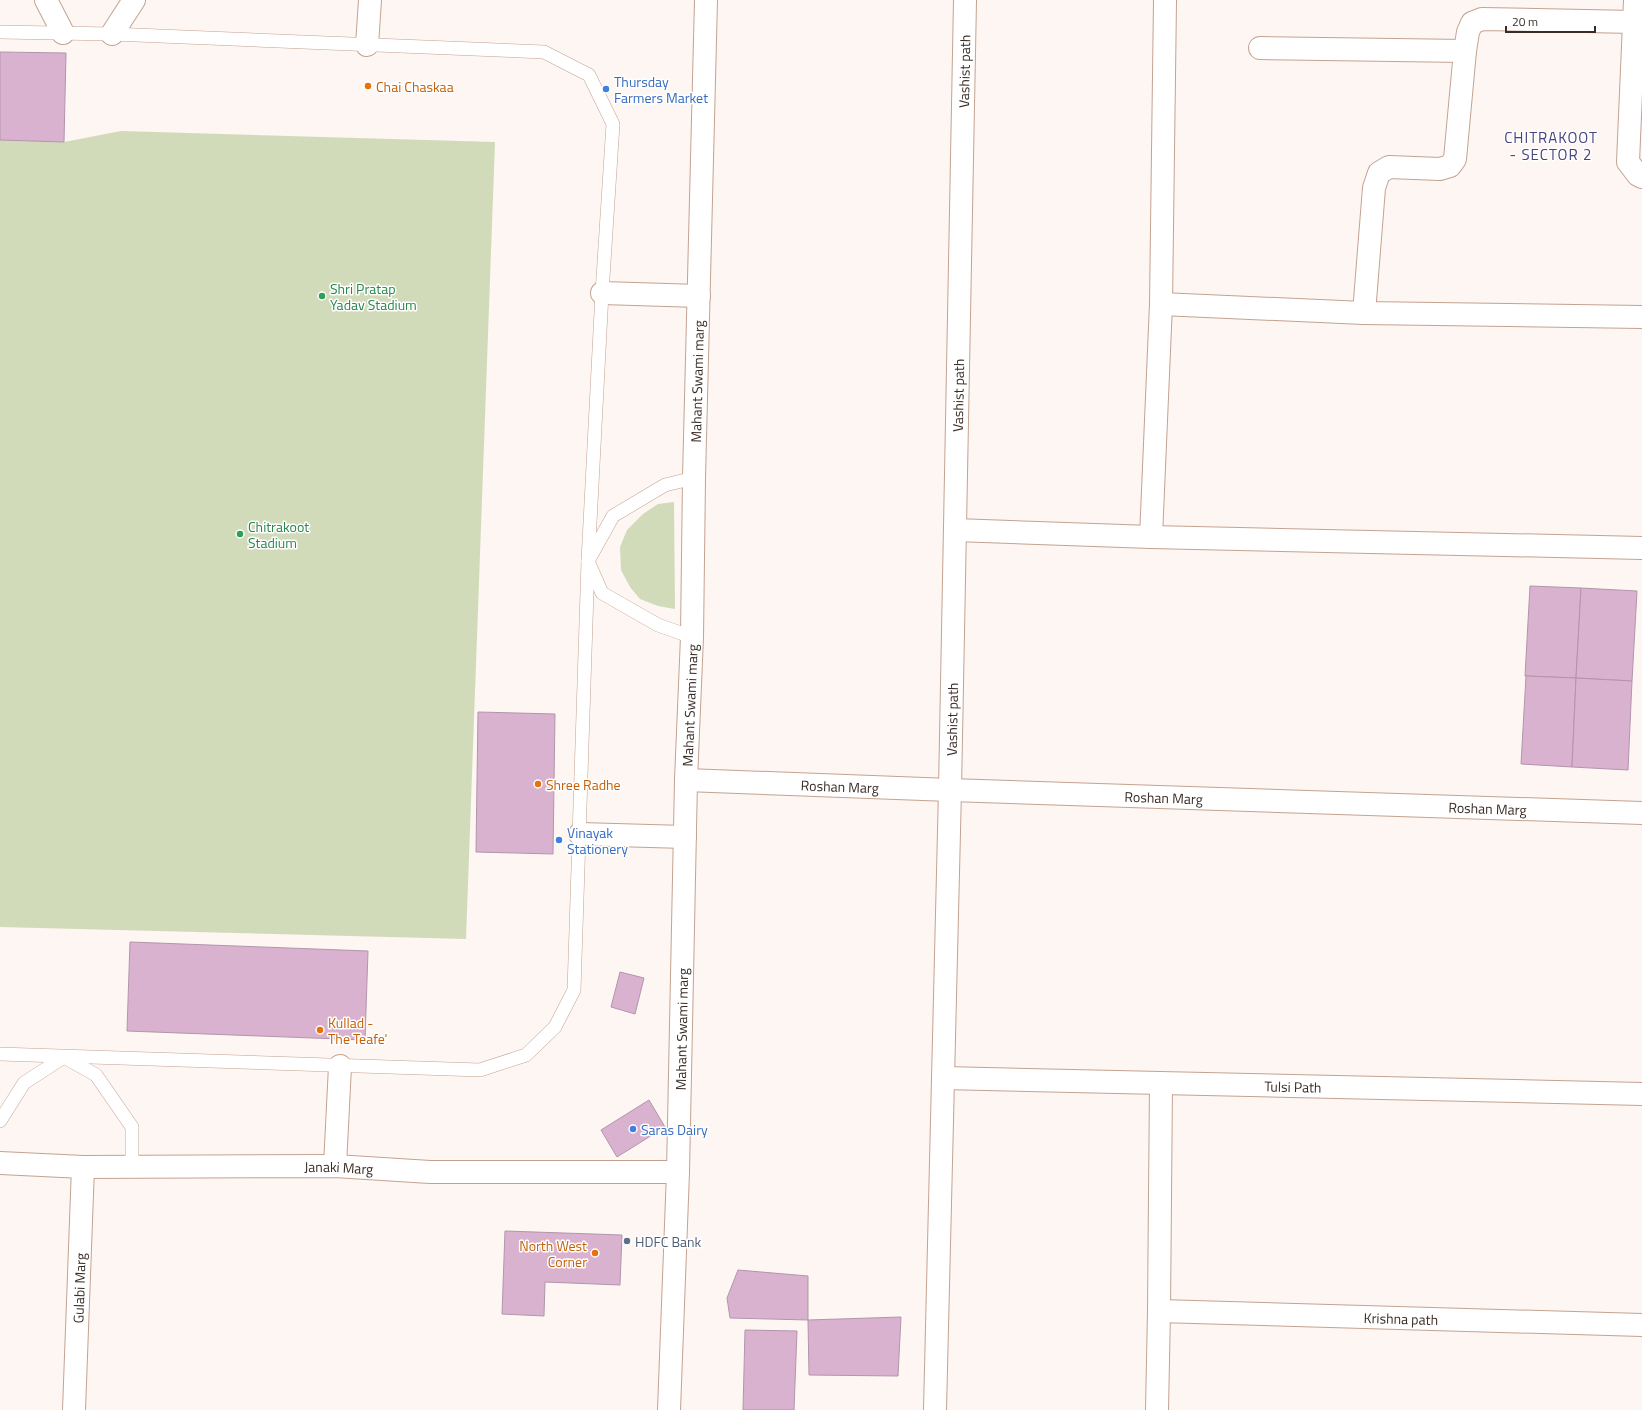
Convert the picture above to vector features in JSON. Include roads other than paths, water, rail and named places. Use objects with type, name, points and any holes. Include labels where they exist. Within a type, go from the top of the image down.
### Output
[{"type":"street","points":[[46,0],[63,33]]},
{"type":"street","points":[[112,34],[134,0]]},
{"type":"street","points":[[367,45],[370,0]]},
{"type":"street","name":"Mahant Swami marg","points":[[669,1410],[678,1172],[686,780],[692,637],[694,478],[706,0]]},
{"type":"street","name":"Vashist path","points":[[935,1410],[950,790],[965,0]]},
{"type":"street","points":[[1151,537],[1161,304],[1165,0]]},
{"type":"street","points":[[1635,0],[1628,162],[1638,175],[1642,177]]},
{"type":"street","points":[[1364,313],[1374,188],[1379,174],[1389,167],[1440,169],[1450,166],[1455,159],[1465,51],[1468,32],[1472,23],[1482,19],[1634,22]]},
{"type":"street","points":[[1260,48],[1465,51]]},
{"type":"street","points":[[602,294],[699,296]]},
{"type":"street","points":[[1161,304],[1364,313],[1642,317]]},
{"type":"street","points":[[955,530],[1151,537],[1642,548]]},
{"type":"street","name":"Roshan Marg","points":[[686,780],[1642,813]]},
{"type":"street","points":[[580,834],[685,837]]},
{"type":"street","points":[[335,1166],[340,1066]]},
{"type":"street","name":"Tulsi Path","points":[[943,1078],[1642,1094]]},
{"type":"street","points":[[1157,1410],[1161,1083]]},
{"type":"street","name":"Janaki Marg","points":[[0,1163],[83,1167],[335,1166],[430,1172],[678,1172]]},
{"type":"street","name":"Gulabi Marg","points":[[74,1410],[83,1167]]},
{"type":"street","name":"Krishna path","points":[[1159,1311],[1642,1325]]},
{"type":"lane","points":[[0,32],[112,34],[544,52],[589,75],[613,124],[602,294],[588,561],[574,990],[556,1027],[526,1056],[480,1070],[0,1054]]},
{"type":"lane","points":[[588,561],[613,516],[665,485],[694,478]]},
{"type":"lane","points":[[588,561],[602,593],[658,625],[692,637]]},
{"type":"lane","points":[[0,1121],[24,1083],[64,1057]]},
{"type":"lane","points":[[64,1057],[96,1075],[132,1127],[132,1166]]},
{"type":"place","name":"Chai Chaskaa","points":[[368,86]]},
{"type":"place","name":"Thursday Farmers Market","points":[[606,89]]},
{"type":"place","name":"Shri Pratap Yadav Stadium","points":[[322,296]]},
{"type":"place","name":"Chitrakoot Stadium","points":[[240,534]]},
{"type":"place","name":"Shree Radhe","points":[[538,784]]},
{"type":"place","name":"Vinayak Stationery","points":[[559,840]]},
{"type":"place","name":"Kullad - The Teafe'","points":[[320,1030]]},
{"type":"place","name":"Saras Dairy","points":[[633,1129]]},
{"type":"place","name":"HDFC Bank","points":[[627,1241]]},
{"type":"place","name":"North West Corner","points":[[595,1253]]},
{"type":"district","name":"CHITRAKOOT - SECTOR 2","points":[[1551,146]]}]
